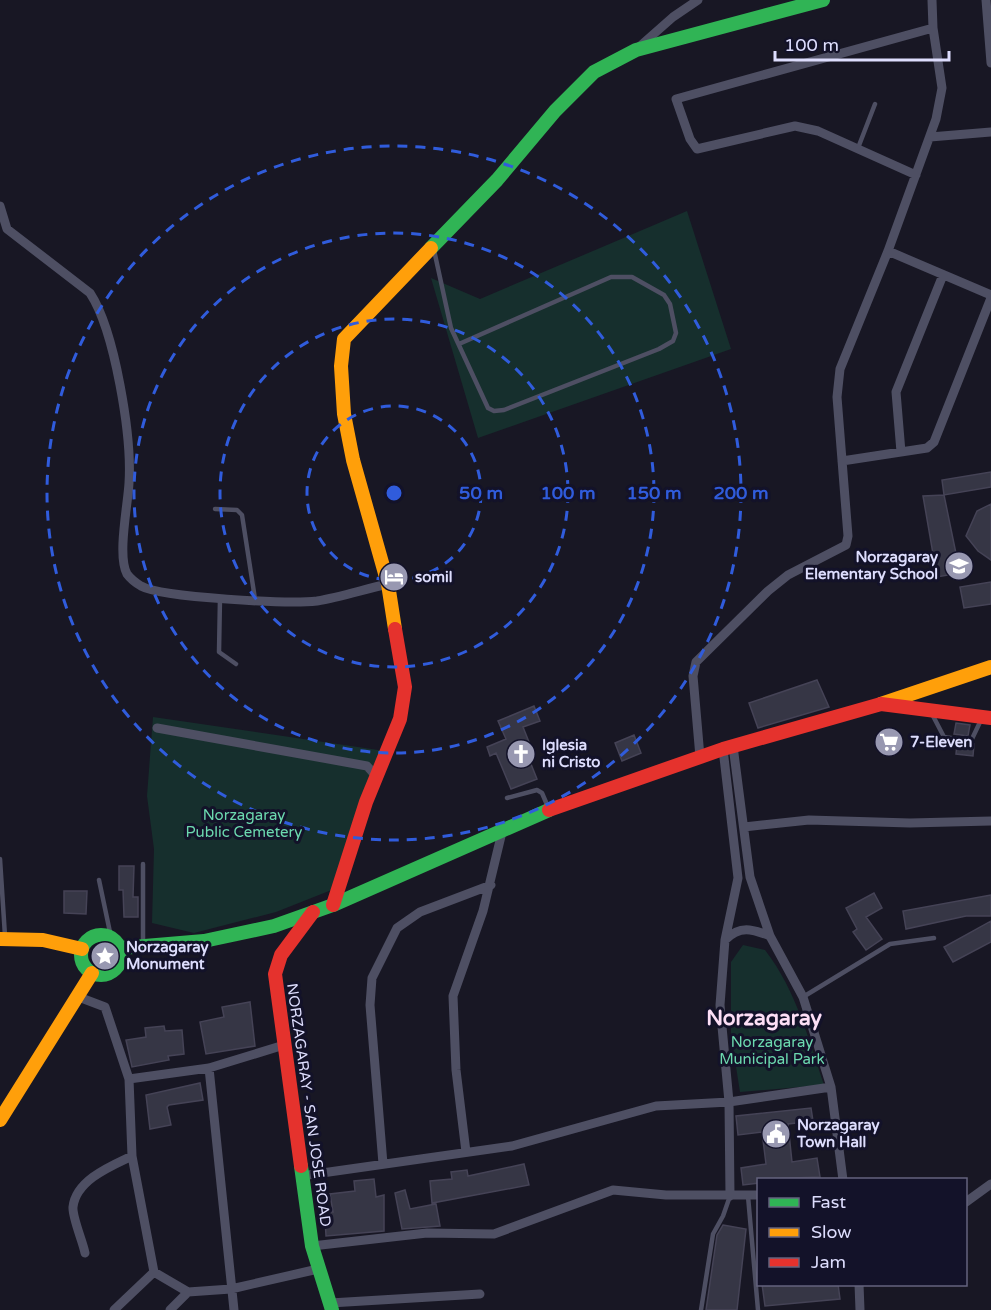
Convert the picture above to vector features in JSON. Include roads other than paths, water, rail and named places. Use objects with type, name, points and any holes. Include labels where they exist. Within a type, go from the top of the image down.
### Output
[{"type":"main road","points":[[333,905],[350,846],[400,719],[404,701],[403,665],[388,584],[353,460],[344,414],[341,348],[351,331],[497,180],[577,87],[594,72],[636,50],[823,0]]},
{"type":"main road","points":[[116,943],[121,962],[114,972],[103,976],[92,973],[82,963],[84,944],[95,936],[143,948],[240,935],[313,912],[549,810],[700,756],[881,704],[991,667]]},
{"type":"main road","points":[[881,704],[931,712],[987,717]]},
{"type":"main road","name":"NORZAGARAY - SAN JOSE ROAD","points":[[313,912],[281,955],[275,974],[312,1246],[331,1307]]},
{"type":"main road","points":[[2,939],[44,940],[82,950]]},
{"type":"main road","points":[[0,1120],[92,973]]},
{"type":"street","points":[[636,50],[672,17],[698,0]]},
{"type":"street","points":[[700,756],[693,676],[696,662],[768,591],[788,575],[846,545],[848,536],[837,398],[840,369],[888,251],[930,137],[942,88],[933,28],[932,0]]},
{"type":"street","points":[[986,0],[991,63]]},
{"type":"street","points":[[916,175],[818,131],[795,126],[697,149],[690,139],[676,99],[933,28]]},
{"type":"street","points":[[930,137],[991,132]]},
{"type":"street","points":[[0,207],[8,228],[90,293],[108,338],[125,418],[129,453],[130,481],[124,552],[126,572],[140,586],[156,591],[220,598],[318,600],[388,584]]},
{"type":"street","points":[[842,461],[927,448],[934,442],[991,297],[888,251]]},
{"type":"street","points":[[901,452],[896,392],[943,275]]},
{"type":"street","points":[[157,728],[367,766],[376,776]]},
{"type":"street","points":[[728,747],[744,827],[750,877],[770,936],[803,997],[831,1087],[843,1178]]},
{"type":"street","points":[[728,747],[738,878],[725,940],[720,1005],[729,1102],[730,1196]]},
{"type":"street","points":[[744,827],[809,820],[910,823],[991,821]]},
{"type":"street","points":[[466,1152],[455,1059],[453,996],[491,885],[503,828]]},
{"type":"street","points":[[383,1164],[370,1005],[372,978],[390,938],[406,920],[434,906],[491,885]]},
{"type":"street","points":[[725,940],[737,930],[750,928],[770,936]]},
{"type":"street","points":[[76,996],[105,1007],[129,1079],[132,1156],[154,1272],[188,1292],[231,1289],[318,1269]]},
{"type":"street","points":[[129,1079],[209,1068],[284,1045]]},
{"type":"street","points":[[209,1068],[234,1310]]},
{"type":"street","points":[[301,1176],[527,1143],[656,1106],[729,1102],[831,1087]]},
{"type":"street","points":[[86,1253],[73,1207],[82,1187],[104,1170],[132,1156]]},
{"type":"street","points":[[967,1201],[991,1184]]},
{"type":"street","points":[[312,1246],[427,1233],[494,1234],[613,1190],[666,1195],[757,1195]]},
{"type":"street","points":[[114,1310],[154,1272]]},
{"type":"street","points":[[859,1286],[860,1310]]},
{"type":"street","points":[[170,1310],[188,1292]]},
{"type":"street","points":[[331,1307],[480,1294]]},
{"type":"lane","points":[[858,148],[875,104]]},
{"type":"lane","points":[[433,248],[446,315],[459,344],[488,408],[494,411],[504,410],[659,350],[673,341],[676,333],[670,304],[664,295],[632,277],[621,275],[611,276],[459,344]]},
{"type":"lane","points":[[215,509],[237,510],[242,515],[255,599]]},
{"type":"lane","points":[[220,598],[219,652],[236,664]]},
{"type":"lane","points":[[931,712],[944,737],[971,741],[987,717]]},
{"type":"lane","points":[[507,798],[537,790],[542,793],[549,810]]},
{"type":"lane","points":[[0,859],[2,939]]},
{"type":"lane","points":[[143,864],[143,948]]},
{"type":"lane","points":[[99,880],[116,943]]},
{"type":"lane","points":[[803,997],[890,944],[934,938]]},
{"type":"lane","points":[[701,1310],[713,1234],[730,1196]]},
{"type":"lane","points":[[748,1196],[758,1310]]},
{"type":"place","name":"Norzagaray Elementary School","points":[[959,566]]},
{"type":"place","name":"somil","points":[[394,577]]},
{"type":"place","name":"7-Eleven","points":[[889,742]]},
{"type":"place","name":"Iglesia ni Cristo","points":[[521,754]]},
{"type":"place","name":"Norzagaray Monument","points":[[105,956]]},
{"type":"place","name":"Norzagaray Town Hall","points":[[776,1134]]},
{"type":"district","name":"Norzagaray","points":[[764,1018]]},
{"type":"park label","name":"Norzagaray Public Cemetery","points":[[244,824]]},
{"type":"park label","name":"Norzagaray Municipal Park","points":[[772,1050]]}]
